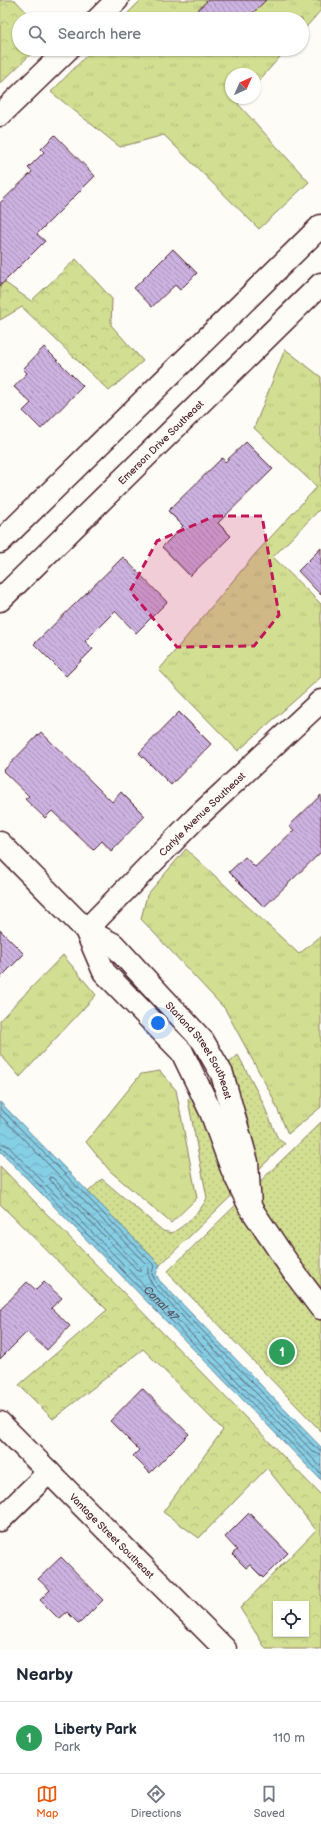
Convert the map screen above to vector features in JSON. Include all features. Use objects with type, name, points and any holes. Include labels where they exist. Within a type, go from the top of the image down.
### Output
[{"type":"street","points":[[105,12],[117,0]]},
{"type":"street","points":[[0,115],[61,56]]},
{"type":"street","points":[[0,542],[321,226]]},
{"type":"street","name":"Emerson Drive Southeast","points":[[0,600],[321,284]]},
{"type":"street","name":"Carlyle Avenue Southeast","points":[[86,930],[196,818],[321,701]]},
{"type":"street","name":"Starland Street Southeast","points":[[0,843],[86,930],[104,972],[182,1052],[211,1112],[232,1169],[250,1207],[293,1271],[321,1308]]},
{"type":"street","name":"Vantage Street Southeast","points":[[0,1423],[225,1649]]},
{"type":"street","points":[[0,1520],[49,1472]]},
{"type":"highlighted area","points":[[215,516],[262,516],[279,615],[254,646],[177,647],[130,591],[157,541]]},
{"type":"green space","points":[[0,0],[15,0],[26,12],[12,12],[12,56],[29,56],[0,84]]},
{"type":"green space","points":[[141,0],[321,0],[321,10],[309,24],[309,12],[129,12]]},
{"type":"green space","points":[[86,56],[281,56],[261,78],[261,68],[225,68],[225,104],[238,104],[309,182],[259,229],[164,135],[120,147],[51,92]]},
{"type":"green space","points":[[76,259],[112,299],[111,325],[143,361],[109,391],[22,307],[0,320],[0,279],[31,301]]},
{"type":"green space","points":[[285,349],[321,377],[321,508],[273,557],[321,604],[321,677],[238,751],[159,670],[256,553],[317,487],[254,428]]},
{"type":"green space","points":[[186,849],[299,954],[321,936],[321,1107],[288,1134],[271,1094],[225,1009],[141,919],[147,895]]},
{"type":"green space","points":[[63,955],[96,995],[20,1077],[0,1054],[0,1020]]},
{"type":"green space","points":[[238,1055],[261,1099],[278,1139],[285,1144],[160,1265],[88,1192],[102,1179],[163,1231],[172,1233],[197,1213],[207,1198],[188,1100]]},
{"type":"green space","points":[[160,1071],[176,1090],[197,1198],[171,1223],[110,1171],[86,1142],[141,1074]]},
{"type":"green space","points":[[321,1122],[321,1431],[167,1272]]},
{"type":"green space","points":[[0,1166],[321,1495],[321,1649],[266,1649],[240,1608],[316,1530],[267,1468],[199,1538],[163,1512],[223,1430],[143,1349],[53,1419],[19,1385],[107,1310],[0,1204]]},
{"type":"water","name":"Canal 47","points":[[0,1102],[160,1265],[156,1274],[159,1280],[321,1447],[321,1480],[0,1151]]},
{"type":"building","points":[[208,0],[266,0],[254,12],[195,12]]},
{"type":"building","points":[[55,135],[95,176],[37,234],[45,241],[0,286],[0,203],[32,172],[28,168],[44,152],[41,149]]},
{"type":"building","points":[[173,249],[197,273],[180,290],[175,285],[152,307],[134,288]]},
{"type":"building","points":[[44,347],[83,386],[41,429],[23,411],[31,403],[14,387],[27,373],[23,369]]},
{"type":"building","points":[[246,442],[273,469],[218,523],[231,536],[190,576],[162,547],[183,526],[168,511],[222,458],[225,462]]},
{"type":"building","points":[[321,548],[321,595],[298,571]]},
{"type":"building","points":[[123,557],[167,602],[136,633],[115,611],[85,641],[93,649],[66,676],[34,644]]},
{"type":"building","points":[[179,712],[211,744],[171,785],[139,753]]},
{"type":"building","points":[[41,732],[112,802],[121,792],[145,816],[111,851],[102,841],[93,850],[52,811],[45,818],[25,799],[29,796],[3,771]]},
{"type":"building","points":[[321,795],[321,852],[264,907],[229,872],[245,857],[255,867],[294,830],[289,826]]},
{"type":"building","points":[[0,930],[24,954],[0,978]]},
{"type":"building","points":[[27,1282],[36,1290],[44,1282],[62,1298],[51,1308],[70,1326],[47,1350],[27,1332],[0,1359],[0,1310]]},
{"type":"building","points":[[142,1388],[189,1434],[150,1473],[133,1456],[139,1450],[110,1421]]},
{"type":"building","points":[[249,1513],[288,1553],[263,1578],[250,1565],[246,1568],[232,1554],[237,1550],[225,1537]]},
{"type":"building","points":[[61,1557],[103,1600],[79,1624],[67,1612],[59,1619],[40,1600],[50,1590],[38,1579]]},
{"type":"place","name":"Liberty Park","points":[[282,1352]]}]
